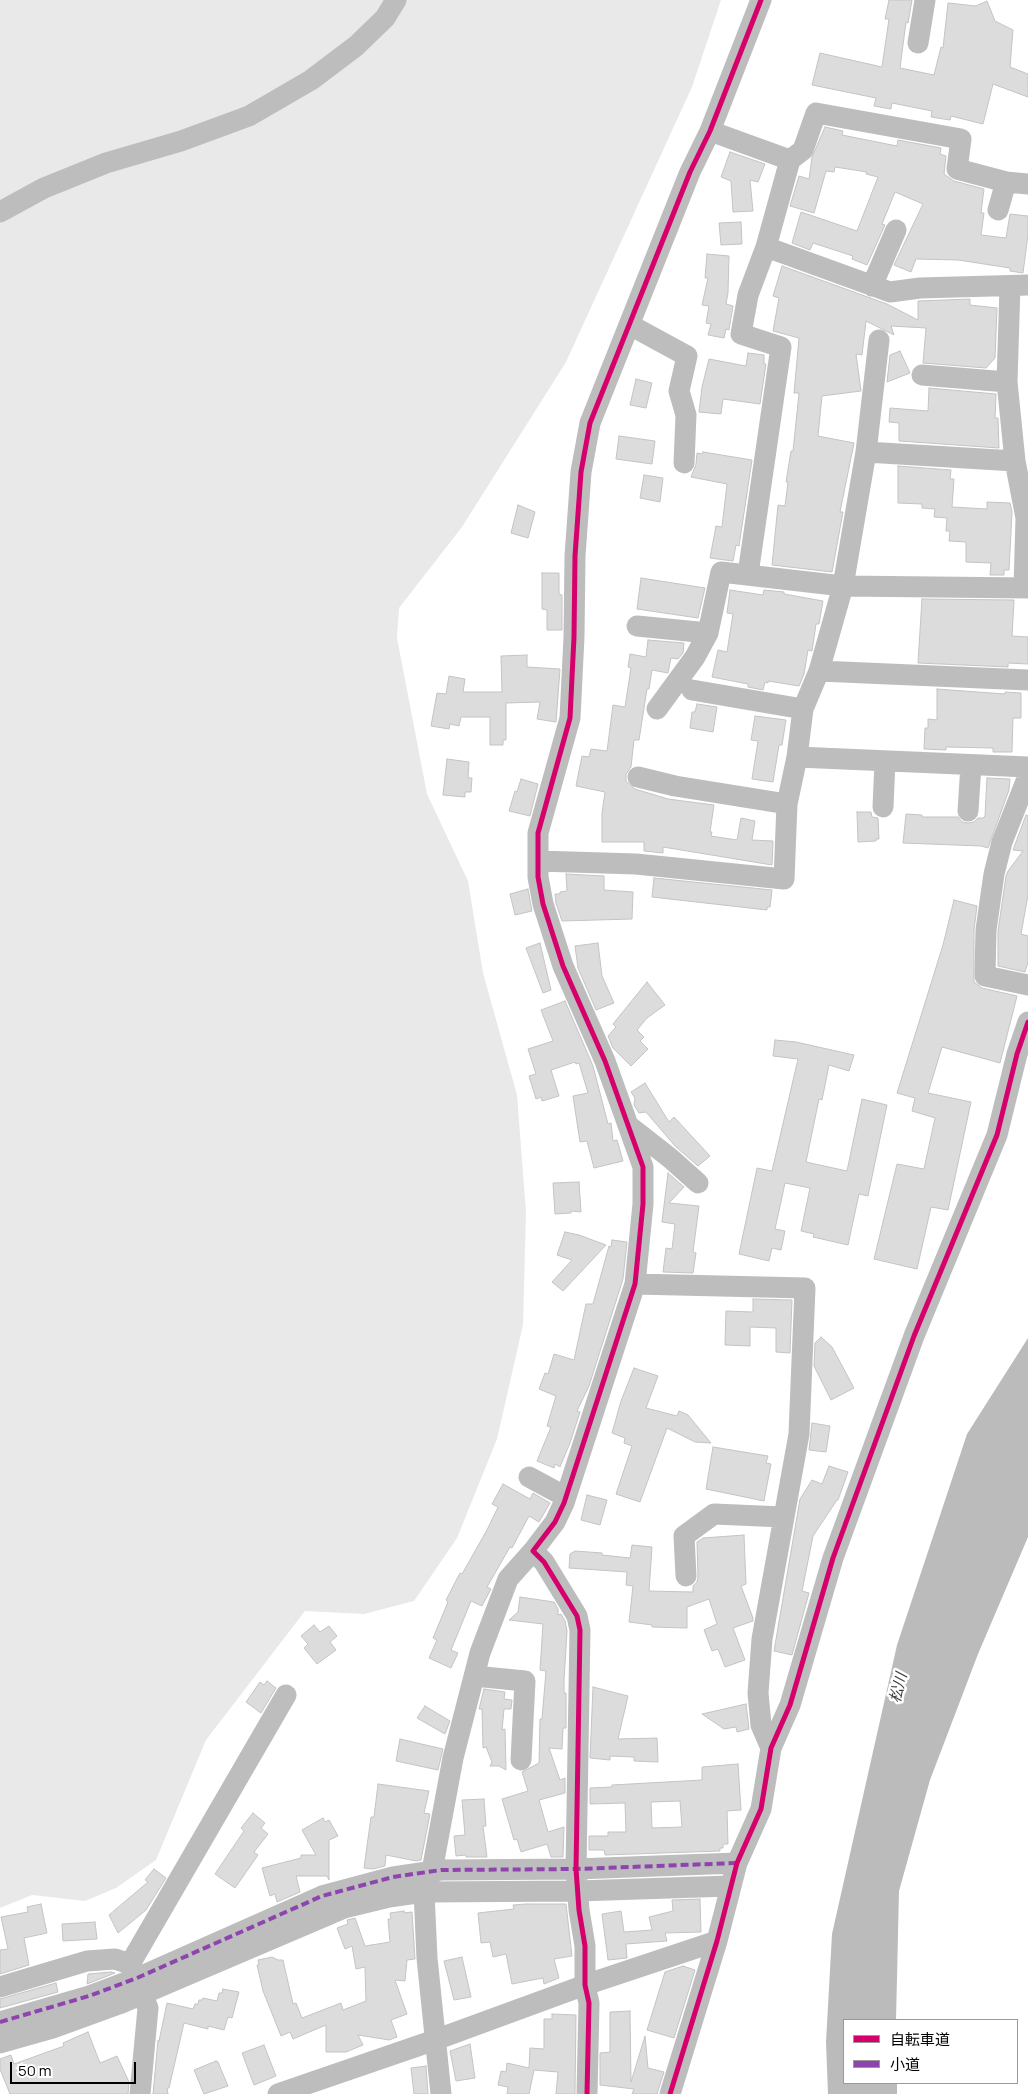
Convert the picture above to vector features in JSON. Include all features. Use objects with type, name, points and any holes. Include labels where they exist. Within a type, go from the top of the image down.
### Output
[{"type":"street","points":[[0,212],[44,188],[106,163],[182,141],[249,116],[311,80],[356,46],[385,18],[396,0]]},
{"type":"street","points":[[440,2094],[427,1958],[424,1892],[432,1871],[453,1758],[480,1653],[508,1579],[555,1522],[566,1497],[635,1284],[643,1204],[643,1167],[605,1061],[562,966],[543,904],[538,877],[538,833],[570,718],[575,556],[581,472],[590,423],[690,172],[710,131],[761,0]]},
{"type":"street","points":[[918,43],[925,0]]},
{"type":"street","points":[[748,574],[781,347],[741,334],[748,295],[766,247],[790,160],[803,150],[816,113],[961,138],[957,169],[1006,182],[1028,184]]},
{"type":"street","points":[[710,131],[790,160]]},
{"type":"street","points":[[998,210],[1006,182]]},
{"type":"street","points":[[872,286],[896,230]]},
{"type":"street","points":[[657,709],[695,657],[708,633],[721,572],[843,586],[1026,587],[1026,518],[1015,461],[1006,382],[1019,285],[920,288],[890,292],[766,247]]},
{"type":"street","points":[[630,325],[687,356],[680,391],[686,415],[684,463]]},
{"type":"street","points":[[538,861],[636,864],[784,879],[787,804],[797,757],[803,709],[819,671],[843,586],[866,452],[879,340]]},
{"type":"street","points":[[922,375],[1006,382]]},
{"type":"street","points":[[866,452],[1015,461]]},
{"type":"street","points":[[637,626],[708,633]]},
{"type":"street","points":[[819,671],[1028,680]]},
{"type":"street","points":[[692,690],[803,709]]},
{"type":"street","points":[[797,757],[1028,767]]},
{"type":"street","points":[[883,807],[885,761]]},
{"type":"street","points":[[968,811],[971,765]]},
{"type":"street","points":[[1028,776],[1002,842],[994,874],[986,930],[985,976],[1028,985]]},
{"type":"street","points":[[638,777],[675,786],[787,804]]},
{"type":"street","points":[[670,2094],[717,1941],[737,1863],[761,1809],[771,1748],[790,1705],[833,1558],[914,1336],[996,1135],[1017,1054],[1028,1022]]},
{"type":"street","points":[[629,1126],[698,1183]]},
{"type":"street","points":[[635,1284],[806,1288],[799,1434],[762,1639],[758,1693],[761,1725],[771,1748]]},
{"type":"street","points":[[529,1477],[566,1497]]},
{"type":"street","points":[[686,1576],[684,1536],[714,1514],[783,1517]]},
{"type":"street","points":[[533,1551],[544,1562],[577,1616],[580,1630],[576,1869],[584,1946],[585,1985],[589,2003],[587,2094]]},
{"type":"street","points":[[474,1676],[525,1681],[522,1760]]},
{"type":"street","points":[[0,2043],[53,2028],[119,2004],[136,1978],[286,1695]]},
{"type":"street","points":[[136,1978],[322,1896],[384,1879],[432,1871],[576,1869],[737,1863]]},
{"type":"street","points":[[0,2022],[89,1996],[136,1978],[344,1908],[389,1897],[424,1892],[578,1891],[730,1886]]},
{"type":"street","points":[[278,2094],[435,2040],[585,1985],[717,1941]]},
{"type":"street","points":[[0,1987],[88,1961],[115,1959],[136,1978],[148,2008],[140,2094]]},
{"type":"shaded area","points":[[0,0],[721,0],[692,87],[566,362],[462,527],[399,608],[397,638],[427,794],[468,881],[483,973],[517,1095],[526,1212],[523,1325],[497,1439],[457,1538],[414,1601],[364,1614],[305,1611],[206,1740],[156,1860],[116,1888],[85,1901],[32,1895],[0,1908]]},
{"type":"water","name":"松川","points":[[1028,1338],[1028,1537],[978,1654],[930,1780],[899,1891],[896,2019],[843,2019],[843,2084],[897,2084],[897,2094],[828,2094],[826,2042],[832,1934],[897,1645],[967,1434]]},
{"type":"building","points":[[889,0],[912,0],[908,23],[906,22],[900,68],[934,75],[941,47],[943,48],[948,3],[976,6],[987,1],[995,21],[1013,30],[1010,67],[1028,74],[1028,97],[993,84],[983,124],[951,116],[950,120],[931,117],[932,111],[892,103],[891,109],[874,106],[876,98],[812,85],[820,53],[882,67],[889,19],[885,19]]},
{"type":"building","points":[[825,127],[843,131],[842,135],[897,146],[898,140],[941,148],[940,154],[946,156],[944,174],[954,181],[984,189],[981,213],[984,213],[981,235],[1006,238],[1010,214],[1028,216],[1028,234],[1023,273],[1010,271],[1010,268],[958,260],[916,259],[911,272],[894,265],[923,204],[895,192],[882,224],[885,225],[867,265],[852,259],[853,256],[813,243],[810,250],[792,243],[801,212],[857,231],[878,177],[866,174],[867,172],[835,167],[834,172],[826,171],[814,213],[790,206],[799,176],[809,179],[812,157]]},
{"type":"building","points":[[730,152],[765,164],[758,182],[750,180],[753,211],[733,212],[731,181],[721,177]]},
{"type":"building","points":[[741,222],[742,244],[721,245],[719,223]]},
{"type":"building","points":[[707,254],[729,256],[726,304],[733,306],[729,330],[726,329],[724,338],[708,335],[711,324],[706,323],[709,306],[702,305],[708,278],[705,278]]},
{"type":"building","points":[[782,266],[887,304],[918,320],[918,301],[970,299],[970,305],[997,308],[995,358],[986,368],[923,363],[926,328],[891,326],[894,335],[866,321],[862,355],[856,354],[861,391],[822,396],[818,436],[854,443],[840,512],[843,512],[832,572],[772,565],[778,505],[785,506],[788,482],[786,482],[791,451],[793,451],[799,393],[794,393],[799,338],[773,331],[779,298],[773,296]]},
{"type":"building","points":[[900,351],[910,373],[887,382],[890,355]]},
{"type":"building","points":[[748,353],[764,355],[764,364],[766,364],[760,404],[723,399],[721,414],[699,412],[702,387],[709,359],[746,366]]},
{"type":"building","points":[[636,379],[652,383],[646,408],[630,405]]},
{"type":"building","points":[[929,388],[996,394],[995,418],[998,418],[999,448],[899,441],[899,423],[889,422],[890,408],[928,411]]},
{"type":"building","points":[[619,436],[655,441],[652,464],[616,459]]},
{"type":"building","points":[[703,452],[752,460],[739,546],[736,545],[733,561],[710,558],[716,526],[722,527],[727,484],[691,477],[696,464],[697,453],[702,454]]},
{"type":"building","points":[[898,466],[951,470],[950,479],[954,479],[952,507],[987,509],[987,502],[1010,503],[1012,512],[1009,570],[1004,570],[1004,575],[990,575],[991,563],[966,562],[966,542],[949,541],[950,531],[946,531],[947,518],[934,517],[935,509],[922,508],[922,504],[898,503]]},
{"type":"building","points":[[644,475],[663,478],[660,502],[640,498]]},
{"type":"building","points":[[518,505],[535,512],[528,538],[511,533]]},
{"type":"building","points":[[542,573],[559,573],[559,594],[562,595],[562,630],[547,630],[547,610],[542,609]]},
{"type":"building","points":[[641,578],[705,588],[698,618],[637,609]]},
{"type":"building","points":[[730,590],[763,595],[764,590],[784,592],[784,594],[823,601],[819,624],[816,624],[812,651],[808,650],[804,674],[799,686],[768,681],[768,683],[765,682],[763,690],[748,687],[748,684],[712,677],[718,650],[727,652],[733,614],[727,613]]},
{"type":"building","points":[[922,599],[1014,600],[1012,636],[1028,637],[1028,664],[1008,663],[1008,667],[918,663]]},
{"type":"building","points":[[648,640],[684,643],[683,653],[678,659],[671,658],[668,673],[652,670],[639,740],[634,740],[631,767],[626,774],[626,781],[635,789],[668,799],[714,805],[711,836],[737,840],[741,818],[755,821],[752,840],[773,841],[772,865],[663,847],[663,853],[644,851],[644,842],[602,842],[602,813],[605,792],[576,786],[582,756],[589,757],[591,749],[607,751],[613,705],[625,707],[631,668],[628,667],[630,654],[646,657]]},
{"type":"building","points":[[527,655],[527,667],[560,669],[556,722],[537,719],[540,702],[506,703],[506,740],[503,740],[503,745],[490,745],[490,717],[461,717],[459,726],[450,724],[449,729],[431,726],[437,693],[446,694],[449,676],[465,679],[463,692],[502,692],[501,656]]},
{"type":"building","points":[[937,689],[1005,694],[1005,692],[1021,693],[1021,718],[1013,718],[1012,752],[993,752],[993,748],[946,747],[946,750],[924,749],[925,728],[928,728],[928,719],[937,720]]},
{"type":"building","points":[[697,704],[717,707],[713,732],[690,728],[692,712],[695,712]]},
{"type":"building","points":[[755,716],[786,720],[782,745],[779,745],[773,782],[752,779],[758,741],[751,740]]},
{"type":"building","points":[[447,759],[469,762],[468,778],[472,778],[471,792],[465,792],[465,797],[443,795]]},
{"type":"building","points":[[987,778],[1010,779],[1009,790],[988,848],[981,846],[903,843],[906,814],[922,815],[922,817],[958,817],[962,822],[968,823],[974,822],[978,818],[983,818],[985,816]]},
{"type":"building","points":[[521,779],[538,784],[530,816],[509,811]]},
{"type":"building","points":[[857,812],[871,812],[872,817],[878,818],[879,839],[876,839],[876,841],[858,842]]},
{"type":"building","points":[[1026,815],[1028,816],[1028,895],[1021,934],[1028,936],[1028,962],[1025,972],[998,966],[998,931],[1006,876],[1023,851],[1013,850]]},
{"type":"building","points":[[566,874],[604,876],[604,890],[633,892],[632,919],[562,921],[555,894],[567,891]]},
{"type":"building","points":[[654,878],[772,890],[770,907],[767,907],[767,910],[652,897]]},
{"type":"building","points":[[528,889],[532,911],[515,915],[510,894]]},
{"type":"building","points":[[954,900],[977,906],[974,930],[974,982],[982,988],[1017,996],[1000,1063],[942,1047],[928,1093],[971,1102],[948,1210],[931,1207],[917,1269],[874,1259],[897,1164],[924,1169],[935,1118],[912,1111],[915,1098],[897,1093],[943,945]]},
{"type":"building","points":[[540,943],[551,990],[543,993],[526,948]]},
{"type":"building","points":[[598,943],[602,976],[614,1003],[596,1010],[578,968],[575,946]]},
{"type":"building","points":[[647,982],[665,1005],[647,1018],[637,1030],[644,1037],[640,1041],[648,1049],[631,1066],[613,1048],[608,1036],[616,1027],[613,1024]]},
{"type":"building","points":[[565,1001],[593,1066],[608,1124],[611,1123],[613,1141],[617,1140],[623,1161],[594,1168],[587,1141],[580,1142],[573,1096],[588,1093],[579,1063],[576,1064],[575,1062],[551,1070],[559,1096],[542,1101],[541,1097],[536,1099],[529,1076],[536,1074],[528,1049],[553,1041],[541,1010]]},
{"type":"building","points":[[775,1040],[796,1042],[854,1055],[849,1071],[829,1065],[822,1100],[819,1099],[806,1162],[847,1171],[862,1099],[887,1105],[868,1196],[859,1194],[848,1245],[813,1237],[814,1234],[801,1231],[810,1188],[785,1183],[775,1229],[785,1231],[781,1250],[772,1248],[769,1261],[739,1254],[757,1168],[772,1171],[798,1059],[773,1056]]},
{"type":"building","points":[[645,1083],[669,1122],[674,1117],[710,1156],[698,1166],[675,1146],[646,1112],[639,1113],[634,1105],[635,1098],[631,1092]]},
{"type":"building","points":[[668,1173],[684,1187],[669,1203],[699,1206],[693,1252],[696,1253],[693,1273],[663,1272],[666,1248],[672,1249],[675,1224],[662,1222]]},
{"type":"building","points":[[579,1182],[581,1212],[571,1211],[571,1213],[555,1214],[553,1183]]},
{"type":"building","points":[[565,1232],[606,1245],[563,1291],[552,1282],[572,1260],[557,1255]]},
{"type":"building","points":[[612,1240],[627,1242],[623,1279],[589,1386],[577,1411],[580,1412],[570,1443],[560,1467],[555,1464],[554,1468],[537,1461],[551,1427],[547,1426],[556,1396],[539,1389],[545,1373],[548,1374],[554,1354],[574,1360],[586,1304],[593,1304]]},
{"type":"building","points":[[753,1299],[792,1300],[790,1353],[776,1352],[776,1328],[750,1327],[750,1346],[725,1345],[726,1311],[753,1312]]},
{"type":"building","points":[[821,1337],[832,1347],[854,1388],[831,1400],[814,1366],[815,1343]]},
{"type":"building","points":[[634,1368],[658,1376],[646,1408],[677,1416],[679,1411],[688,1415],[711,1443],[695,1442],[667,1428],[640,1502],[616,1494],[632,1446],[624,1443],[625,1438],[612,1433],[621,1401]]},
{"type":"building","points":[[812,1423],[830,1426],[826,1452],[809,1450]]},
{"type":"building","points":[[713,1447],[768,1456],[766,1463],[771,1464],[764,1501],[706,1489]]},
{"type":"building","points":[[829,1466],[848,1472],[838,1500],[813,1536],[802,1591],[809,1593],[792,1655],[774,1651],[800,1499],[812,1480],[822,1484]]},
{"type":"building","points":[[503,1484],[530,1499],[533,1493],[550,1503],[539,1522],[529,1516],[512,1548],[510,1547],[487,1587],[491,1589],[482,1606],[471,1601],[451,1650],[458,1653],[451,1668],[429,1658],[437,1640],[433,1638],[448,1602],[446,1600],[460,1573],[462,1574],[487,1530],[498,1507],[492,1504]]},
{"type":"building","points":[[587,1495],[607,1500],[600,1525],[581,1520]]},
{"type":"building","points":[[744,1535],[746,1584],[741,1586],[753,1621],[733,1628],[745,1660],[725,1667],[718,1649],[712,1651],[704,1630],[717,1624],[709,1599],[687,1607],[687,1628],[652,1627],[652,1625],[629,1622],[633,1586],[626,1585],[627,1572],[569,1568],[570,1554],[575,1551],[630,1558],[632,1545],[652,1547],[649,1591],[693,1592],[693,1586],[697,1582],[698,1576],[697,1542],[703,1538]]},
{"type":"building","points":[[520,1597],[554,1602],[558,1609],[558,1615],[561,1614],[565,1621],[567,1631],[564,1680],[566,1728],[563,1728],[562,1749],[549,1748],[560,1780],[565,1778],[565,1793],[539,1800],[548,1832],[564,1827],[563,1857],[551,1857],[547,1844],[521,1852],[517,1839],[514,1840],[502,1799],[528,1791],[522,1772],[539,1763],[540,1719],[542,1719],[546,1671],[540,1670],[543,1624],[509,1620],[518,1612]]},
{"type":"building","points":[[314,1625],[320,1632],[329,1626],[337,1636],[330,1642],[336,1650],[317,1664],[304,1648],[308,1644],[301,1636]]},
{"type":"building","points":[[267,1681],[276,1688],[261,1713],[246,1702],[260,1682],[264,1685]]},
{"type":"building","points":[[593,1687],[628,1696],[618,1739],[657,1738],[658,1762],[634,1761],[634,1757],[610,1756],[610,1760],[590,1758]]},
{"type":"building","points":[[484,1689],[505,1692],[504,1699],[512,1700],[511,1709],[504,1709],[502,1730],[505,1729],[506,1770],[499,1766],[490,1766],[492,1762],[486,1747],[483,1748],[482,1709],[479,1709]]},
{"type":"building","points":[[746,1704],[749,1729],[737,1732],[736,1727],[724,1729],[702,1714]]},
{"type":"building","points":[[425,1706],[450,1721],[445,1734],[417,1718]]},
{"type":"building","points":[[400,1739],[443,1749],[438,1770],[396,1761]]},
{"type":"building","points":[[738,1764],[741,1810],[727,1811],[728,1844],[723,1844],[723,1848],[720,1848],[720,1851],[605,1855],[604,1850],[589,1850],[589,1836],[608,1836],[608,1832],[626,1832],[625,1803],[590,1804],[590,1788],[702,1780],[702,1767]],"holes":[[[680,1801],[682,1827],[652,1828],[651,1802]]]},
{"type":"building","points":[[378,1784],[429,1791],[424,1813],[430,1814],[421,1860],[416,1861],[386,1855],[385,1866],[373,1869],[364,1868]]},
{"type":"building","points":[[484,1799],[486,1826],[483,1826],[487,1857],[456,1856],[454,1836],[465,1835],[462,1800]]},
{"type":"building","points":[[253,1813],[265,1823],[261,1828],[268,1834],[254,1852],[258,1855],[235,1888],[215,1874],[244,1831],[241,1828]]},
{"type":"building","points":[[323,1818],[325,1822],[329,1820],[338,1836],[329,1840],[329,1880],[327,1876],[296,1876],[300,1892],[277,1902],[275,1894],[270,1896],[262,1868],[301,1858],[301,1855],[316,1855],[302,1830]]},
{"type":"building","points":[[154,1869],[166,1878],[146,1910],[118,1933],[109,1915],[148,1882],[145,1880]]},
{"type":"building","points":[[700,1899],[701,1932],[665,1933],[667,1941],[626,1944],[627,1958],[608,1960],[602,1914],[621,1911],[624,1932],[652,1930],[649,1917],[673,1911],[672,1900]]},
{"type":"building","points":[[41,1904],[47,1933],[24,1938],[29,1965],[0,1974],[0,1950],[8,1949],[1,1917],[28,1912],[27,1907]]},
{"type":"building","points":[[566,1904],[572,1956],[554,1959],[559,1978],[544,1984],[543,1978],[512,1984],[506,1954],[493,1957],[490,1942],[481,1943],[478,1913],[514,1909],[513,1905]]},
{"type":"building","points":[[404,1911],[404,1913],[412,1912],[415,1959],[407,1960],[405,1981],[395,1980],[407,2014],[391,2020],[397,2037],[389,2040],[358,2035],[363,2045],[346,2052],[326,2052],[326,2025],[293,2039],[290,2032],[281,2036],[263,1991],[257,1965],[259,1965],[258,1960],[272,1957],[283,1960],[293,2004],[296,2003],[302,2018],[341,2003],[343,2010],[366,2001],[365,1967],[356,1969],[352,1946],[345,1949],[337,1928],[348,1924],[347,1920],[355,1918],[365,1946],[390,1942],[388,1919],[391,1919],[390,1913]]},
{"type":"building","points":[[95,1922],[97,1939],[63,1941],[62,1924]]},
{"type":"building","points":[[462,1957],[471,1997],[454,2000],[444,1961]]},
{"type":"building","points":[[683,1966],[695,1970],[674,2038],[647,2030],[665,1972]]},
{"type":"building","points":[[115,1973],[87,1984],[88,1974]]},
{"type":"building","points":[[56,1983],[58,1992],[0,2008],[0,1999]]},
{"type":"building","points":[[223,1989],[239,1992],[232,2018],[228,2017],[224,2030],[208,2026],[208,2029],[184,2023],[169,2088],[167,2088],[168,2094],[153,2094],[158,2040],[167,2003],[193,2009],[195,2004],[198,2004],[199,2000],[203,1998],[217,2001],[219,1993],[222,1993]]},
{"type":"building","points":[[630,2011],[631,2082],[645,2036],[648,2068],[664,2072],[657,2094],[632,2094],[634,2089],[600,2085],[600,2053],[610,2052],[610,2012]]},
{"type":"building","points":[[552,2014],[576,2015],[575,2094],[556,2094],[558,2072],[534,2070],[529,2094],[507,2094],[508,2087],[498,2085],[501,2071],[506,2072],[507,2063],[529,2068],[530,2048],[544,2049],[544,2019],[552,2019]]},
{"type":"building","points":[[88,2032],[100,2063],[117,2056],[129,2082],[128,2094],[10,2094],[0,2069],[0,2059],[11,2055],[14,2064],[64,2046],[63,2043]]},
{"type":"building","points":[[470,2044],[475,2078],[456,2081],[450,2051]]},
{"type":"building","points":[[264,2045],[276,2076],[254,2085],[242,2053]]},
{"type":"building","points":[[216,2061],[228,2086],[204,2094],[194,2070]]},
{"type":"building","points":[[426,2066],[428,2094],[414,2094],[411,2068]]},
{"type":"marked path","points":[[0,2022],[89,1996],[137,1978],[322,1896],[393,1877],[441,1870],[576,1869],[737,1863]]},
{"type":"cycle path","points":[[587,2094],[589,2003],[585,1985],[585,1946],[579,1910],[576,1869],[580,1630],[577,1616],[544,1562],[533,1551],[555,1522],[564,1503],[635,1284],[643,1204],[643,1167],[605,1061],[563,966],[543,904],[538,877],[538,833],[570,718],[575,556],[581,472],[590,423],[690,172],[710,131],[761,0]]},
{"type":"cycle path","points":[[670,2094],[717,1941],[737,1863],[761,1809],[771,1748],[790,1705],[833,1558],[914,1336],[997,1135],[1017,1054],[1028,1022]]}]
